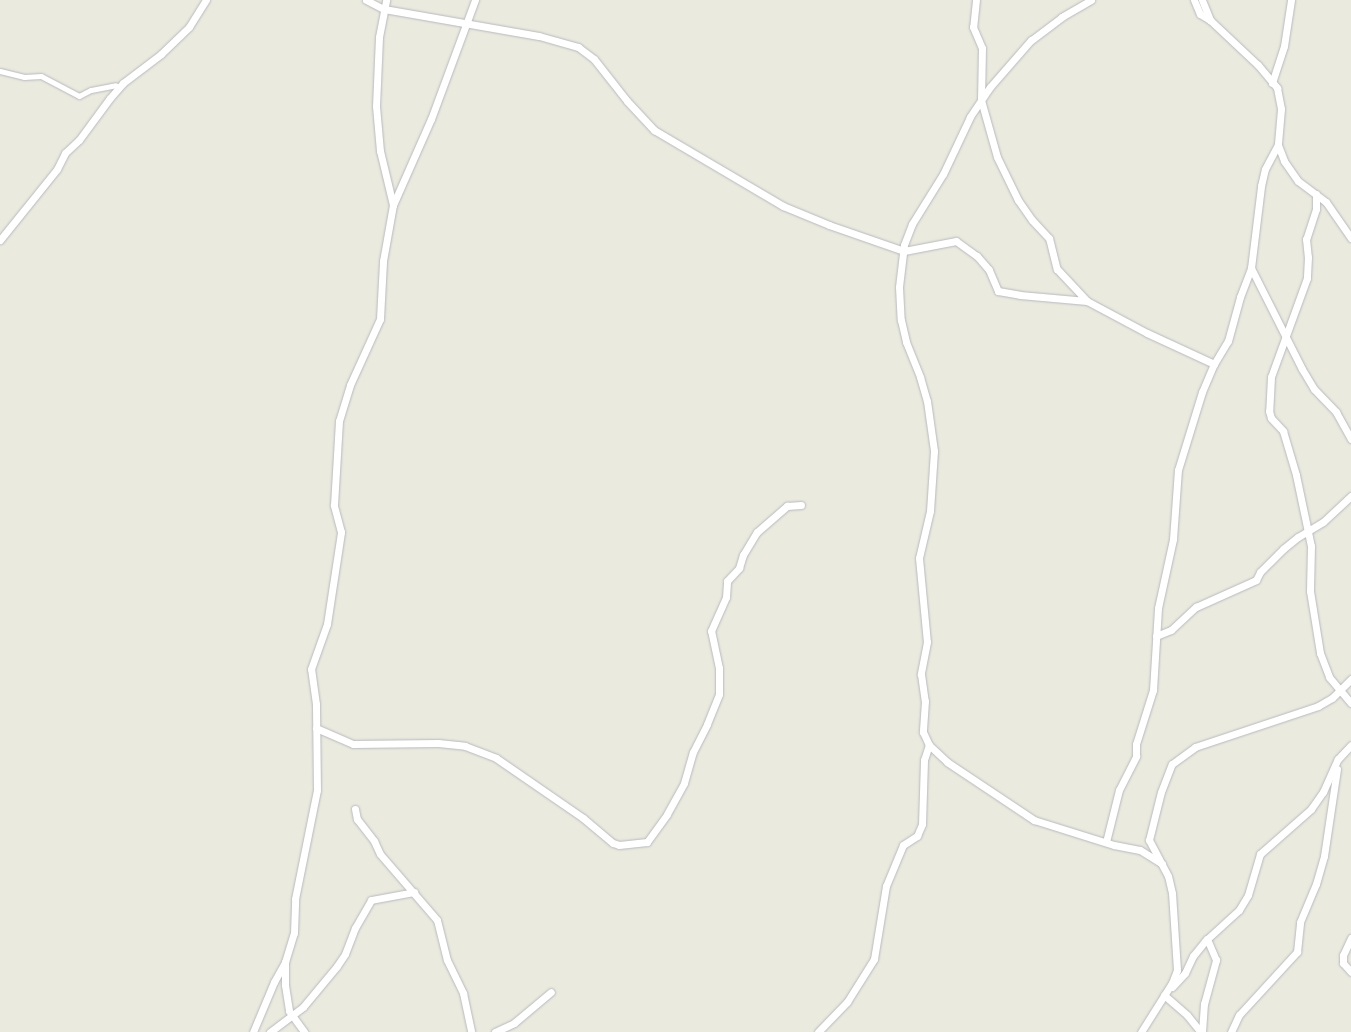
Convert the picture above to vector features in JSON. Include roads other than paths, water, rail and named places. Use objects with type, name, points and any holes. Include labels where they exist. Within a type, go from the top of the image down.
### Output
[{"type":"street","points":[[0,240],[57,169],[65,152],[79,140],[110,98],[123,83],[161,54],[189,27],[206,0]]},
{"type":"street","points":[[366,0],[384,9],[539,36],[578,47],[589,53],[645,122],[665,138],[783,206],[830,226],[904,251],[956,241],[983,263],[998,291],[1020,295],[1087,301]]},
{"type":"street","points":[[386,0],[379,37],[376,106],[380,151],[392,205]]},
{"type":"street","points":[[304,1032],[292,1016],[285,985],[286,962],[294,933],[295,899],[317,790],[316,728],[311,669],[327,624],[341,532],[334,505],[339,421],[350,385],[379,324],[383,261],[392,205],[431,119],[475,0]]},
{"type":"street","points":[[976,0],[973,27],[982,48],[981,100],[995,151],[1011,188],[1032,220],[1049,238],[1057,269],[1087,301],[1159,340],[1214,364]]},
{"type":"street","points":[[1091,0],[1062,17],[1031,40],[981,100],[943,174],[912,224],[906,238],[899,287],[901,320],[906,342],[927,401],[934,451],[930,511],[920,558],[927,642],[921,674],[925,701],[923,732],[929,745],[947,762],[1034,820],[1106,842],[1140,850],[1162,864]]},
{"type":"street","points":[[1106,842],[1119,790],[1134,761],[1136,744],[1151,697],[1160,594],[1173,539],[1178,470],[1202,392],[1214,364],[1228,341],[1240,297],[1251,268],[1254,225],[1263,178],[1278,145],[1281,110],[1279,96],[1272,83],[1258,65],[1210,20],[1200,14],[1194,0]]},
{"type":"street","points":[[1202,0],[1210,20]]},
{"type":"street","points":[[1272,83],[1284,46],[1291,0]]},
{"type":"street","points":[[0,71],[24,77],[41,76],[79,96],[91,90],[116,84]]},
{"type":"street","points":[[1278,145],[1289,170],[1298,181],[1326,202],[1351,238]]},
{"type":"street","points":[[1316,194],[1316,209],[1306,239],[1308,257],[1307,278],[1271,377],[1269,411],[1271,418],[1282,431],[1296,475],[1311,552],[1311,606],[1320,652],[1328,677],[1351,703]]},
{"type":"street","points":[[1251,268],[1285,338],[1314,389],[1336,412],[1351,439]]},
{"type":"street","points":[[1156,636],[1171,630],[1196,607],[1256,580],[1260,572],[1283,549],[1298,537],[1308,533],[1323,522],[1351,496]]},
{"type":"street","points":[[316,728],[353,744],[444,743],[465,746],[496,758],[583,818],[613,843],[619,845],[647,842],[667,814],[684,783],[693,752],[708,724],[719,694],[720,674],[711,631],[726,597],[727,581],[739,568],[743,555],[757,532],[787,506],[801,505]]},
{"type":"street","points":[[1140,1032],[1166,993],[1177,970],[1172,892],[1162,864],[1153,848],[1150,833],[1167,774],[1177,758],[1195,747],[1217,738],[1263,726],[1318,706],[1341,690],[1351,679]]},
{"type":"street","points":[[818,1032],[847,1002],[874,959],[886,886],[903,845],[917,836],[922,824],[923,771],[929,745]]},
{"type":"street","points":[[1166,993],[1186,973],[1193,956],[1207,939],[1216,934],[1239,910],[1248,895],[1260,854],[1311,809],[1323,792],[1338,759],[1351,745]]},
{"type":"street","points":[[1230,1032],[1239,1015],[1297,952],[1300,922],[1316,884],[1324,856],[1338,759]]},
{"type":"street","points":[[355,809],[357,820],[374,841],[380,854],[414,892],[422,905],[433,915],[440,927],[447,960],[463,993],[471,1032]]},
{"type":"street","points":[[270,1032],[292,1016],[314,996],[345,954],[355,928],[371,900],[414,892]]},
{"type":"street","points":[[1351,938],[1343,955],[1343,963],[1351,972]]},
{"type":"street","points":[[1202,1032],[1204,1004],[1216,960],[1207,939]]},
{"type":"street","points":[[253,1032],[274,982],[286,962]]},
{"type":"street","points":[[495,1032],[514,1022],[551,992]]},
{"type":"street","points":[[1166,993],[1202,1032]]}]
